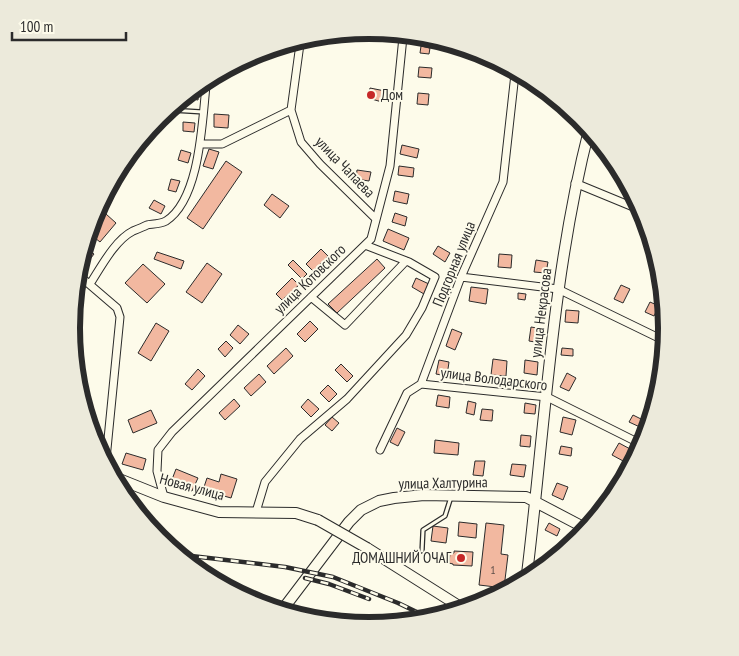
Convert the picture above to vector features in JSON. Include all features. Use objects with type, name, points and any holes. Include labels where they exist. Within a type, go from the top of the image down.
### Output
[{"type":"main road","name":"улица Некрасова","points":[[527,570],[558,290],[575,183],[587,137]]},
{"type":"main road","name":"Новая улица","points":[[124,481],[164,497],[220,512],[296,513],[318,520],[367,548],[455,604]]},
{"type":"main road","name":"улица Халтурина","points":[[286,605],[326,550],[361,510],[379,501],[424,495],[526,497],[581,526]]},
{"type":"street","name":"улица Котовского","points":[[164,497],[157,472],[158,450],[172,432],[371,239],[390,166],[402,40]]},
{"type":"street","name":"улица Чапаева","points":[[299,48],[291,110],[301,142],[320,164],[376,219]]},
{"type":"street","name":"Подгорная улица","points":[[380,450],[407,392],[421,384],[461,277],[503,182],[515,78]]},
{"type":"street","points":[[90,284],[110,252],[130,232],[164,222],[176,212],[191,183],[201,144],[206,90]]},
{"type":"street","points":[[201,144],[222,144],[291,110]]},
{"type":"street","points":[[575,183],[632,206]]},
{"type":"street","points":[[256,512],[265,482],[300,439],[347,399],[406,335],[422,308],[435,278],[406,261],[365,245]]},
{"type":"street","points":[[311,297],[345,325],[406,261]]},
{"type":"street","points":[[461,277],[558,290],[659,337]]},
{"type":"street","points":[[85,280],[117,308],[120,317],[107,449]]},
{"type":"street","name":"улица Володарского","points":[[421,384],[547,397],[636,441]]},
{"type":"lane","points":[[179,111],[203,112]]},
{"type":"lane","points":[[422,551],[421,540],[423,530],[445,516],[451,496]]},
{"type":"building","points":[[421,46],[430,48],[429,54],[420,53]]},
{"type":"building","points":[[419,67],[432,68],[431,78],[418,77]]},
{"type":"building","points":[[370,88],[385,91],[382,102],[368,98]]},
{"type":"building","points":[[418,93],[429,94],[428,105],[417,104]]},
{"type":"building","points":[[214,114],[229,115],[228,128],[214,127]]},
{"type":"building","points":[[183,122],[195,123],[194,132],[183,131]]},
{"type":"building","points":[[402,145],[419,149],[417,158],[400,154]]},
{"type":"building","points":[[209,149],[219,152],[213,169],[203,166]]},
{"type":"building","points":[[181,150],[191,153],[188,163],[178,160]]},
{"type":"building","points":[[226,161],[242,172],[203,229],[187,218]]},
{"type":"building","points":[[399,166],[414,168],[413,177],[398,175]]},
{"type":"building","points":[[357,170],[371,172],[369,181],[356,179]]},
{"type":"building","points":[[171,179],[180,181],[176,192],[168,190]]},
{"type":"building","points":[[395,191],[409,194],[407,204],[393,201]]},
{"type":"building","points":[[272,194],[289,206],[280,218],[264,205]]},
{"type":"building","points":[[154,200],[165,206],[161,214],[149,208]]},
{"type":"building","points":[[395,213],[407,217],[405,226],[392,222]]},
{"type":"building","points":[[106,214],[116,223],[100,242],[95,238],[101,220]]},
{"type":"building","points":[[388,229],[409,238],[404,250],[383,241]]},
{"type":"building","points":[[438,246],[450,253],[445,262],[433,254]]},
{"type":"building","points":[[321,249],[328,256],[313,271],[306,264]]},
{"type":"building","points":[[90,252],[94,254],[88,262]]},
{"type":"building","points":[[157,252],[184,261],[181,269],[154,259]]},
{"type":"building","points":[[499,254],[512,255],[511,268],[498,267]]},
{"type":"building","points":[[377,259],[385,268],[337,313],[328,304]]},
{"type":"building","points":[[293,260],[307,274],[302,279],[288,265]]},
{"type":"building","points":[[536,260],[548,262],[546,273],[534,272]]},
{"type":"building","points":[[207,263],[222,274],[202,303],[186,292]]},
{"type":"building","points":[[143,264],[165,284],[147,303],[125,283]]},
{"type":"building","points":[[292,278],[299,285],[282,300],[276,294]]},
{"type":"building","points":[[416,278],[429,284],[424,294],[412,287]]},
{"type":"building","points":[[621,285],[630,289],[623,303],[614,299]]},
{"type":"building","points":[[471,287],[488,289],[486,304],[469,301]]},
{"type":"building","points":[[518,293],[526,294],[525,300],[518,299]]},
{"type":"building","points":[[650,302],[658,305],[654,316],[645,312]]},
{"type":"building","points":[[566,310],[579,311],[578,323],[565,322]]},
{"type":"building","points":[[310,321],[318,329],[305,342],[297,334]]},
{"type":"building","points":[[156,323],[169,331],[151,361],[138,353]]},
{"type":"building","points":[[238,325],[249,334],[240,344],[230,335]]},
{"type":"building","points":[[531,327],[543,329],[541,343],[529,341]]},
{"type":"building","points":[[452,329],[462,333],[455,350],[446,346]]},
{"type":"building","points":[[226,341],[233,348],[225,357],[218,349]]},
{"type":"building","points":[[286,348],[293,356],[274,374],[267,366]]},
{"type":"building","points":[[562,348],[573,349],[573,356],[561,355]]},
{"type":"building","points":[[493,359],[507,361],[506,376],[491,375]]},
{"type":"building","points":[[439,360],[449,362],[447,376],[436,374]]},
{"type":"building","points":[[525,360],[538,362],[537,375],[524,373]]},
{"type":"building","points":[[341,364],[353,376],[347,382],[335,370]]},
{"type":"building","points":[[198,369],[205,376],[192,390],[185,384]]},
{"type":"building","points":[[567,373],[576,378],[569,391],[560,387]]},
{"type":"building","points":[[259,374],[266,382],[251,396],[244,388]]},
{"type":"building","points":[[328,385],[337,394],[329,402],[320,393]]},
{"type":"building","points":[[438,395],[450,397],[449,408],[436,406]]},
{"type":"building","points":[[234,399],[240,406],[225,420],[219,413]]},
{"type":"building","points":[[308,399],[319,409],[311,417],[301,407]]},
{"type":"building","points":[[468,401],[476,403],[474,415],[466,413]]},
{"type":"building","points":[[525,403],[536,405],[535,414],[524,413]]},
{"type":"building","points":[[482,409],[493,410],[492,421],[480,420]]},
{"type":"building","points":[[151,410],[157,423],[133,433],[128,420]]},
{"type":"building","points":[[633,415],[643,420],[641,427],[629,422]]},
{"type":"building","points":[[332,417],[339,423],[332,431],[325,425]]},
{"type":"building","points":[[563,417],[576,420],[572,435],[560,432]]},
{"type":"building","points":[[397,428],[405,432],[398,446],[390,442]]},
{"type":"building","points":[[521,435],[531,436],[530,447],[520,446]]},
{"type":"building","points":[[435,440],[459,443],[458,455],[434,453]]},
{"type":"building","points":[[619,443],[632,450],[625,462],[612,455]]},
{"type":"building","points":[[561,446],[572,448],[571,456],[559,454]]},
{"type":"building","points":[[126,453],[146,459],[143,470],[122,464]]},
{"type":"building","points":[[475,461],[485,461],[483,476],[473,475]]},
{"type":"building","points":[[512,464],[526,465],[524,477],[510,475]]},
{"type":"building","points":[[176,469],[198,478],[192,491],[171,482]]},
{"type":"building","points":[[221,474],[237,479],[231,498],[203,490],[207,478],[219,482]]},
{"type":"building","points":[[557,483],[568,487],[563,500],[552,495]]},
{"type":"building","points":[[459,522],[477,524],[476,538],[458,536]]},
{"type":"building","points":[[486,523],[504,525],[501,554],[508,555],[505,583],[497,587],[479,585]]},
{"type":"building","points":[[549,523],[560,529],[557,536],[545,530]]},
{"type":"building","name":"ДОМАШНИЙ ОЧАГ","points":[[433,526],[448,528],[446,543],[431,541]]},
{"type":"building","name":"ДОМАШНИЙ ОЧАГ","points":[[454,551],[473,552],[472,566],[449,563],[450,553],[454,553]]},
{"type":"railway","points":[[192,556],[285,567],[333,577],[419,613]]},
{"type":"railway","points":[[305,578],[329,584],[369,599]]},
{"type":"place","name":"Дом","points":[[371,95]]},
{"type":"place","name":"ДОМАШНИЙ ОЧАГ","points":[[461,558]]}]
